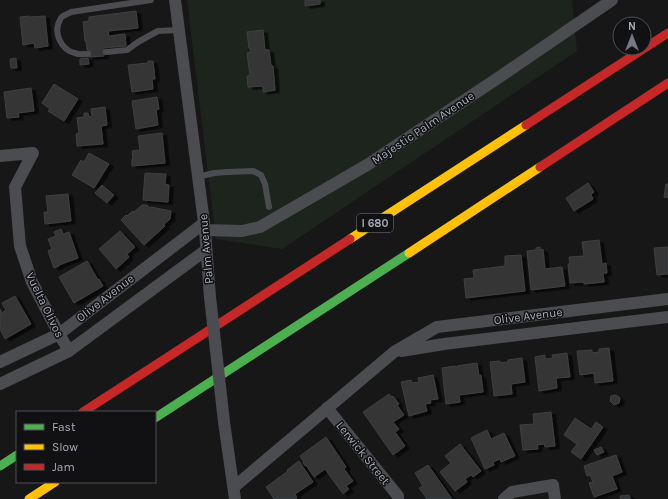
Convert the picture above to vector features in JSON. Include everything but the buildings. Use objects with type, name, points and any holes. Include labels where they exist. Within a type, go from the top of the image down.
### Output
[{"type":"highway","name":"I 680","points":[[85,411],[668,33]]},
{"type":"highway","points":[[156,417],[668,83]]},
{"type":"highway","points":[[0,466],[16,456]]},
{"type":"highway","points":[[29,499],[53,483]]},
{"type":"street","name":"Palm Avenue","points":[[175,0],[204,226],[210,297],[224,422],[235,493]]},
{"type":"street","name":"Majestic Palm Avenue","points":[[204,226],[223,231],[242,232],[260,227],[367,166],[612,0]]},
{"type":"street","name":"Vuelta Olivos","points":[[0,156],[33,153],[15,187],[20,246],[32,282],[69,351]]},
{"type":"street","name":"Olive Avenue","points":[[0,362],[59,334],[204,226]]},
{"type":"street","name":"Olive Avenue","points":[[0,384],[69,351],[206,250]]},
{"type":"street","name":"Olive Avenue","points":[[235,493],[327,408],[394,352],[437,327],[668,298]]},
{"type":"street","name":"Olive Avenue","points":[[394,352],[451,343],[668,317]]},
{"type":"street","name":"Lerwick Street","points":[[327,408],[398,496],[398,499]]},
{"type":"street","points":[[504,499],[512,492],[553,485],[555,499]]},
{"type":"lane","points":[[88,54],[77,54],[70,52],[63,47],[59,40],[58,32],[58,24],[62,17],[71,12],[150,0]]},
{"type":"lane","points":[[106,52],[127,50],[158,31],[179,30]]},
{"type":"lane","points":[[198,177],[214,173],[253,171],[261,175],[270,207]]},
{"type":"shaded area","points":[[187,0],[572,0],[577,51],[282,249],[216,239]]},
{"type":"traffic: fast","points":[[156,417],[409,253]]},
{"type":"traffic: fast","points":[[0,466],[16,456]]},
{"type":"traffic: slow","points":[[350,239],[526,125]]},
{"type":"traffic: slow","points":[[409,253],[540,167]]},
{"type":"traffic: slow","points":[[29,499],[53,483]]},
{"type":"traffic: jam","points":[[526,125],[668,33]]},
{"type":"traffic: jam","points":[[540,167],[668,83]]},
{"type":"traffic: jam","points":[[85,411],[350,239]]}]
